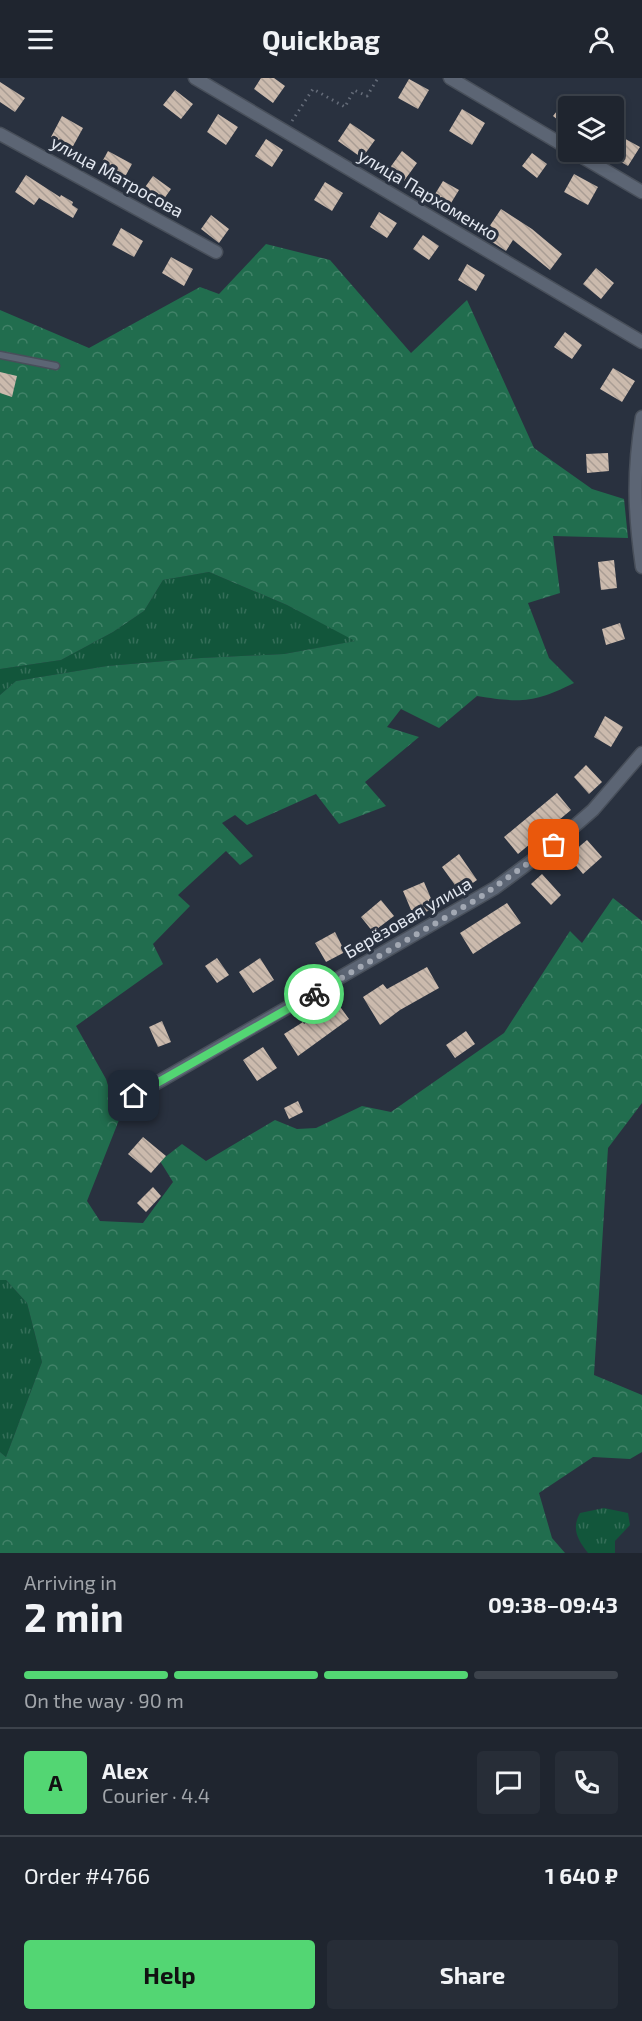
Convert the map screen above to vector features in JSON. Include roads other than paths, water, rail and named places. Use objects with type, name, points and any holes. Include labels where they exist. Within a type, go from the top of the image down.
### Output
[{"type":"street","name":"улица Пархоменко","points":[[195,78],[642,342]]},
{"type":"street","points":[[450,78],[558,142]]},
{"type":"street","name":"улица Матросова","points":[[0,134],[216,252]]},
{"type":"street","points":[[591,162],[642,192]]},
{"type":"street","points":[[642,417],[634,462],[634,511],[642,567]]},
{"type":"street","name":"Берёзовая улица","points":[[134,1096],[495,888],[554,845],[593,810],[642,753]]},
{"type":"lane","points":[[0,355],[56,366]]}]
